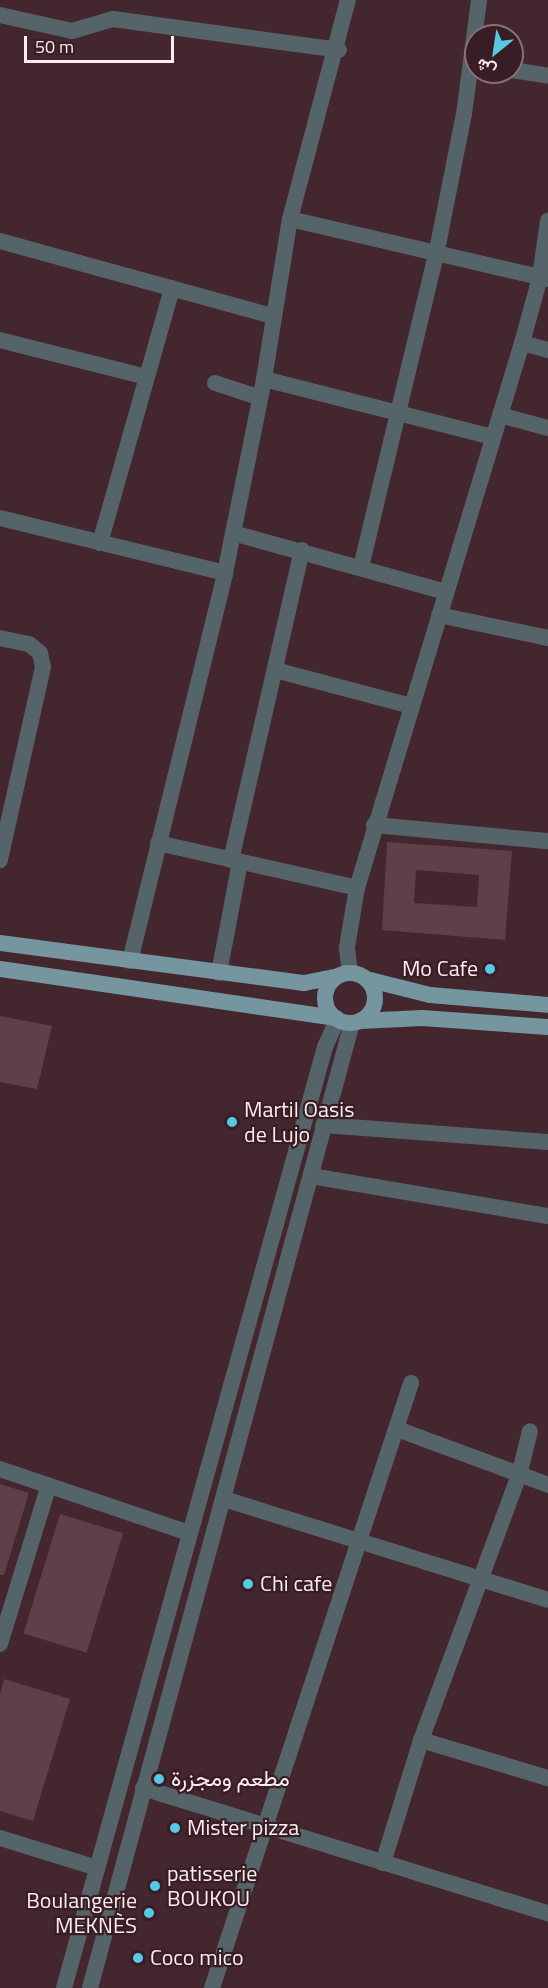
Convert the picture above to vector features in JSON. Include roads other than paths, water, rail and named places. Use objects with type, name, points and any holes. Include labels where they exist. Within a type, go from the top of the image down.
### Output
[{"type":"main road","points":[[0,943],[219,974],[304,983],[351,976],[430,995],[548,1005]]},
{"type":"main road","points":[[0,969],[346,1020],[422,1018],[548,1027]]},
{"type":"main road","points":[[346,1020],[325,998],[351,976]]},
{"type":"main road","points":[[346,1020],[375,1001],[351,976]]},
{"type":"street","points":[[130,961],[225,573],[258,397],[264,379],[290,219],[339,50],[348,0]]},
{"type":"street","points":[[477,24],[479,0]]},
{"type":"street","points":[[4,10],[72,30],[113,18],[339,50]]},
{"type":"street","points":[[524,72],[548,76]]},
{"type":"street","points":[[361,567],[436,255],[469,84]]},
{"type":"street","points":[[290,219],[436,255],[544,278]]},
{"type":"street","points":[[351,976],[347,947],[357,888],[374,825],[544,278],[548,221]]},
{"type":"street","points":[[0,242],[273,316]]},
{"type":"street","points":[[100,543],[172,288]]},
{"type":"street","points":[[0,340],[146,377]]},
{"type":"street","points":[[522,343],[548,350]]},
{"type":"street","points":[[264,379],[493,437]]},
{"type":"street","points":[[214,383],[258,397]]},
{"type":"street","points":[[500,415],[548,428]]},
{"type":"street","points":[[0,519],[225,573]]},
{"type":"street","points":[[233,533],[302,550],[446,592]]},
{"type":"street","points":[[219,974],[236,861],[302,550]]},
{"type":"street","points":[[439,615],[548,638]]},
{"type":"street","points":[[0,638],[29,644],[40,653],[44,667],[0,860]]},
{"type":"street","points":[[275,670],[411,706]]},
{"type":"street","points":[[374,825],[548,841]]},
{"type":"street","points":[[159,843],[357,888]]},
{"type":"street","points":[[90,1988],[311,1176],[346,1020]]},
{"type":"street","points":[[64,1988],[328,1036],[346,1020]]},
{"type":"street","points":[[322,1125],[548,1142]]},
{"type":"street","points":[[311,1176],[548,1216]]},
{"type":"street","points":[[212,1988],[411,1383]]},
{"type":"street","points":[[397,1429],[548,1485]]},
{"type":"street","points":[[383,1863],[420,1740],[519,1475],[530,1431]]},
{"type":"street","points":[[0,1470],[189,1533]]},
{"type":"street","points":[[0,1644],[49,1485]]},
{"type":"street","points":[[224,1498],[481,1577],[548,1600]]},
{"type":"street","points":[[420,1740],[548,1778]]},
{"type":"street","points":[[143,1788],[548,1913]]},
{"type":"street","points":[[0,1838],[97,1868]]},
{"type":"place","name":"Mo Cafe","points":[[490,969]]},
{"type":"place","name":"Martil Oasis de Lujo","points":[[232,1122]]},
{"type":"place","name":"Chi cafe","points":[[248,1584]]},
{"type":"place","name":"مطعم ومجزرة","points":[[159,1779]]},
{"type":"place","name":"Mister pizza","points":[[175,1828]]},
{"type":"place","name":"patisserie BOUKOU","points":[[155,1886]]},
{"type":"place","name":"Boulangerie MEKNÈS","points":[[149,1913]]},
{"type":"place","name":"Coco mico","points":[[138,1958]]}]
